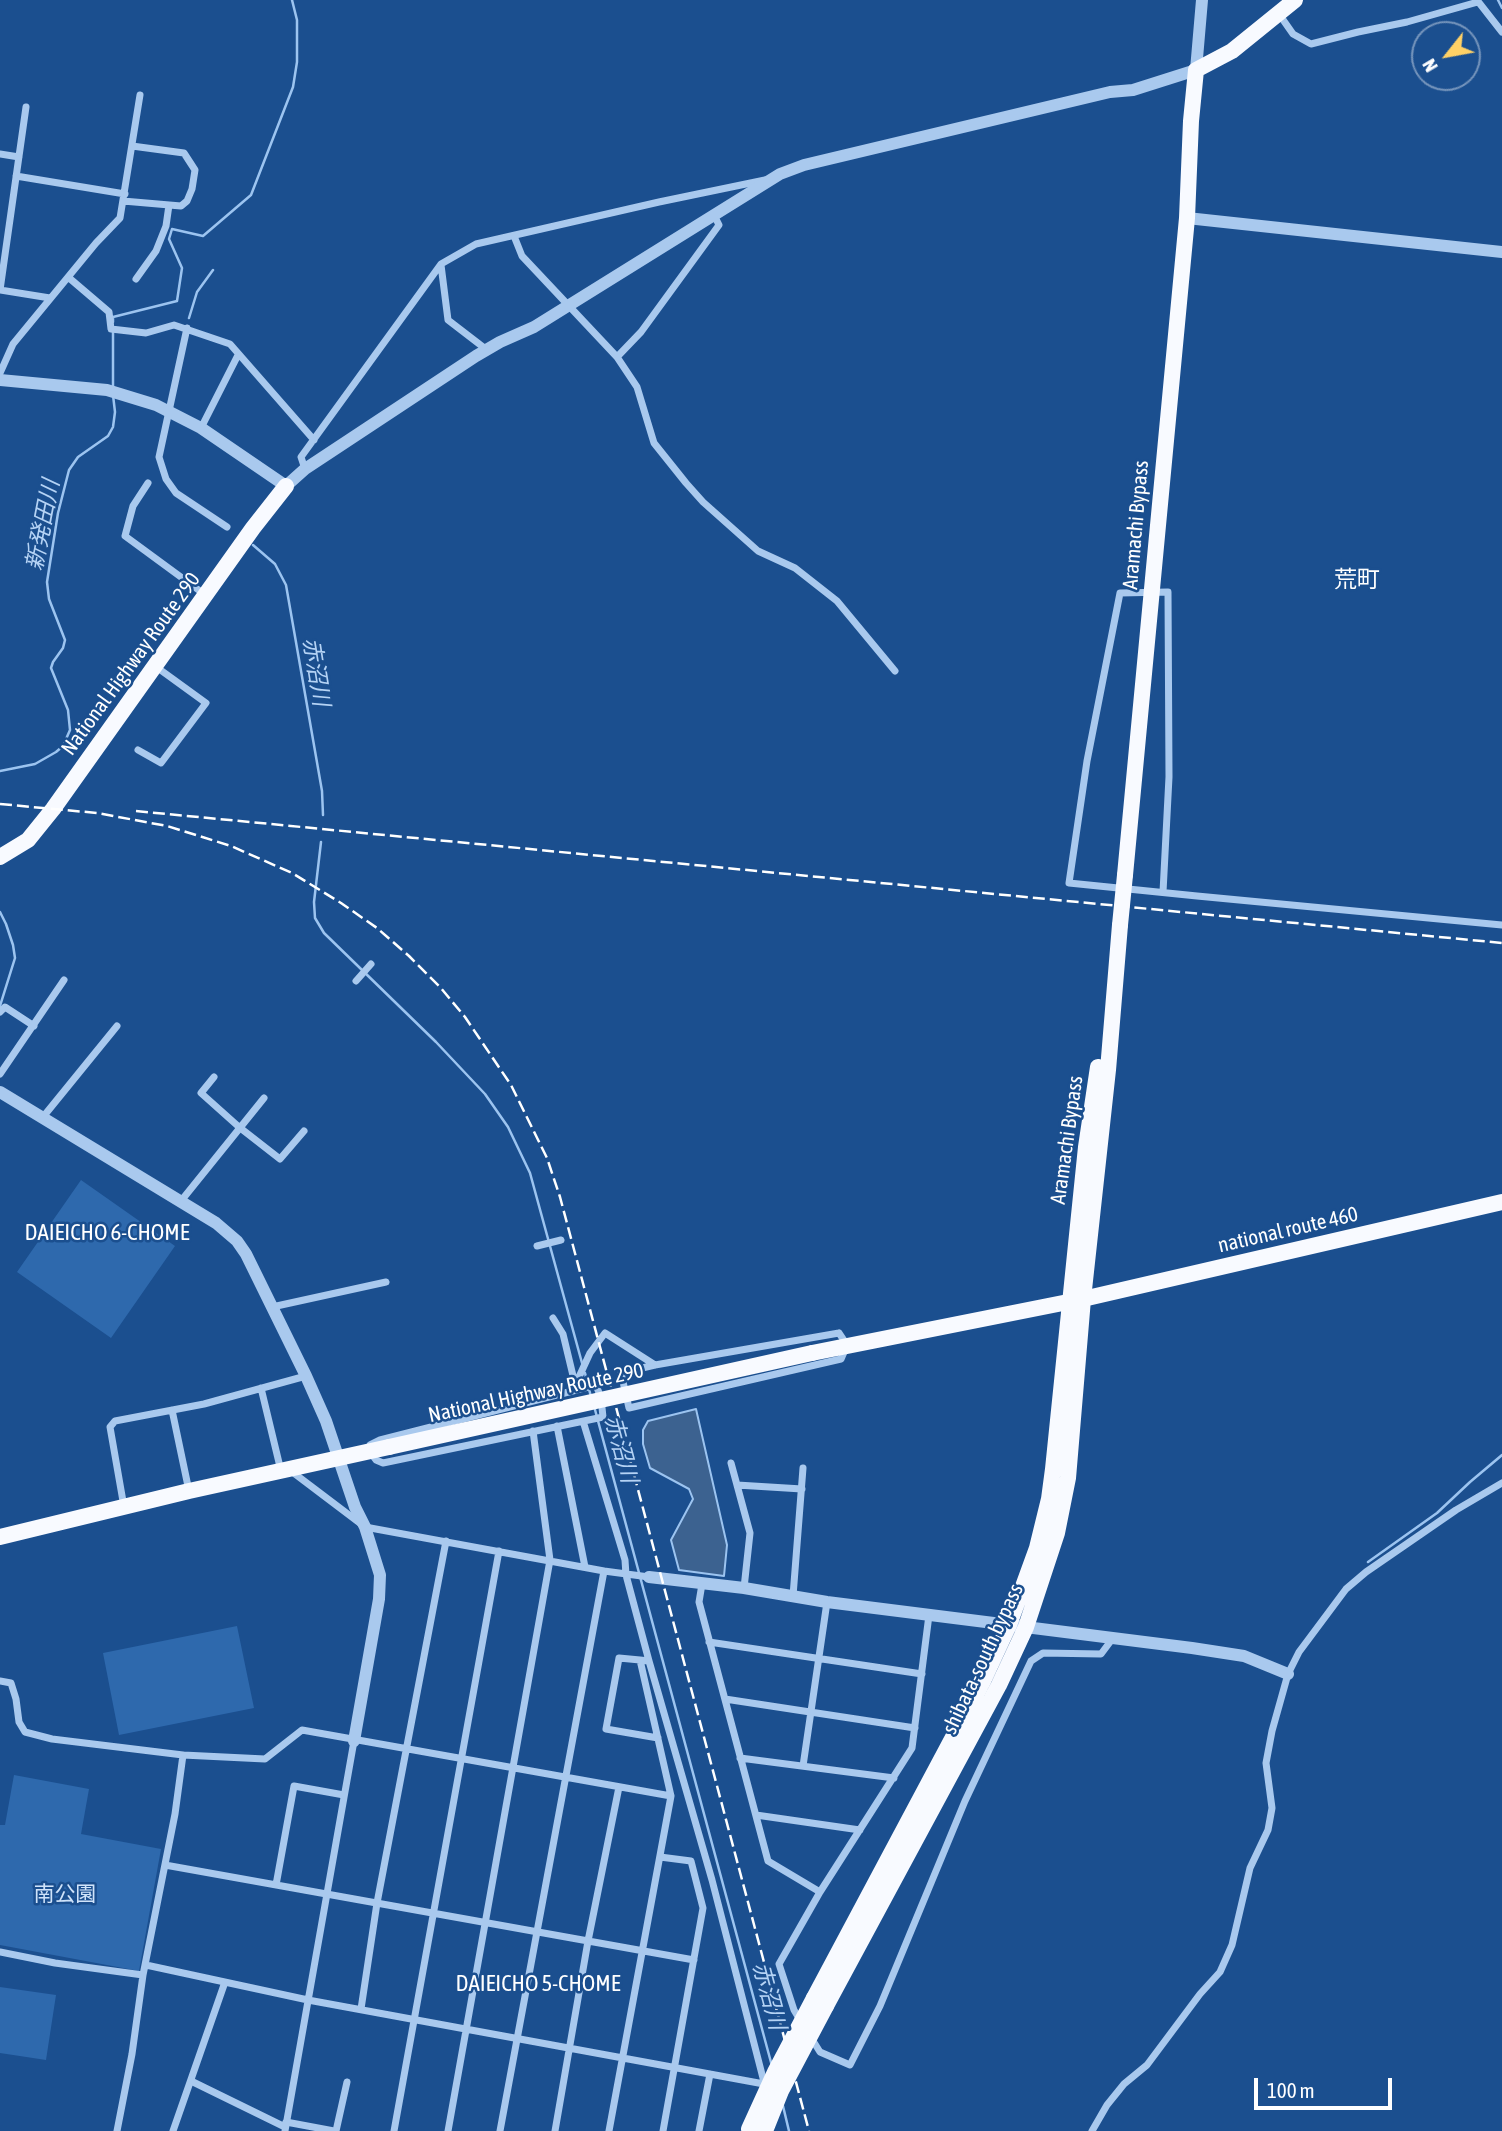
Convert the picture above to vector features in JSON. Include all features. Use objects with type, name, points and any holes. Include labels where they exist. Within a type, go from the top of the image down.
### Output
[{"type":"highway","points":[[1196,70],[1232,51],[1295,0]]},
{"type":"highway","name":"Aramachi Bypass","points":[[1076,1300],[1086,1147],[1097,1070],[1114,984],[1125,875],[1187,218],[1196,70]]},
{"type":"highway","name":"National Highway Route 290","points":[[0,857],[28,840],[53,809],[253,528],[286,486]]},
{"type":"highway","name":"national route 460","points":[[1076,1300],[1502,1202]]},
{"type":"highway","name":"National Highway Route 290","points":[[0,1537],[190,1491],[847,1345],[1076,1300]]},
{"type":"highway","name":"shibata-south bypass","points":[[754,2130],[775,2072],[820,2002],[984,1679],[1018,1626],[1049,1499],[1076,1300]]},
{"type":"street","points":[[0,380],[113,391],[156,405],[201,428],[286,486],[304,469],[487,350],[534,327],[775,178],[804,165],[1110,92],[1133,90],[1196,70],[1202,0]]},
{"type":"street","points":[[1279,14],[1293,34],[1311,44],[1407,22],[1478,1],[1502,32]]},
{"type":"street","points":[[0,373],[13,344],[120,218],[139,95]]},
{"type":"street","points":[[26,107],[0,290],[50,298]]},
{"type":"street","points":[[16,176],[169,205],[181,206],[187,201],[195,170],[184,153],[132,146]]},
{"type":"street","points":[[0,154],[19,157]]},
{"type":"street","points":[[304,469],[301,457],[441,264],[476,244],[775,178]]},
{"type":"street","points":[[136,279],[156,251],[166,226],[169,205]]},
{"type":"street","points":[[617,357],[641,332],[719,225],[714,215]]},
{"type":"street","points":[[1187,218],[1502,252]]},
{"type":"street","points":[[514,236],[522,256],[617,357],[637,387],[654,443],[686,483],[758,551],[795,568],[837,601],[895,671]]},
{"type":"street","points":[[441,264],[448,320],[487,350]]},
{"type":"street","points":[[68,277],[110,312],[115,329],[146,333],[174,325],[230,344],[314,440]]},
{"type":"street","points":[[187,328],[159,457],[166,479],[176,493],[227,527]]},
{"type":"street","points":[[201,428],[238,355]]},
{"type":"street","points":[[148,483],[133,506],[125,536],[206,596]]},
{"type":"street","points":[[1163,892],[1169,777],[1168,592],[1120,593],[1087,761],[1069,883],[1502,925]]},
{"type":"street","points":[[138,750],[161,763],[206,703],[155,666]]},
{"type":"street","points":[[356,981],[371,964]]},
{"type":"street","points":[[0,1074],[64,980]]},
{"type":"street","points":[[0,1012],[5,1007],[34,1026]]},
{"type":"street","points":[[43,1117],[117,1026]]},
{"type":"street","points":[[214,1077],[201,1093],[281,1159],[304,1131]]},
{"type":"street","points":[[0,1092],[181,1200],[216,1223],[237,1241],[306,1376],[340,1458],[380,1575],[379,1599],[285,2127]]},
{"type":"street","points":[[181,1200],[264,1098]]},
{"type":"street","points":[[537,1246],[561,1240]]},
{"type":"street","points":[[271,1307],[386,1282]]},
{"type":"street","points":[[553,1318],[564,1334],[574,1387]]},
{"type":"street","points":[[574,1387],[590,1353],[605,1333],[655,1365]]},
{"type":"street","points":[[839,1333],[847,1345],[841,1359],[629,1408],[621,1373],[655,1365],[839,1333]]},
{"type":"street","points":[[124,1507],[110,1427],[115,1421],[172,1410],[306,1376]]},
{"type":"street","points":[[596,1385],[601,1398],[603,1417],[583,1421],[383,1463],[376,1460],[370,1452],[370,1445],[380,1440],[574,1387],[596,1385]]},
{"type":"street","points":[[261,1388],[286,1471],[365,1527],[626,1575],[744,1588],[827,1602],[1244,1656],[1288,1674]]},
{"type":"street","points":[[172,1410],[190,1491]]},
{"type":"street","points":[[583,1421],[625,1560],[626,1575],[649,1661],[712,1880],[775,2131]]},
{"type":"street","points":[[557,1426],[585,1567]]},
{"type":"street","points":[[448,2131],[550,1560],[533,1431]]},
{"type":"street","points":[[731,1463],[750,1533],[744,1588]]},
{"type":"street","points":[[793,1596],[803,1468]]},
{"type":"street","points":[[1092,2131],[1107,2105],[1124,2084],[1147,2065],[1200,1994],[1220,1972],[1232,1945],[1250,1868],[1268,1830],[1272,1808],[1266,1763],[1288,1674],[1299,1652],[1346,1589],[1366,1572],[1456,1510],[1502,1483]]},
{"type":"street","points":[[737,1485],[802,1489]]},
{"type":"street","points":[[360,2009],[377,1903],[446,1541]]},
{"type":"street","points":[[394,2131],[499,1551]]},
{"type":"street","points":[[500,2131],[604,1571]]},
{"type":"street","points":[[702,1584],[699,1602],[768,1861],[820,1892]]},
{"type":"street","points":[[803,1766],[827,1602]]},
{"type":"street","points":[[929,1615],[912,1748],[820,1892],[779,1964],[794,2010],[820,2052],[850,2065],[880,2006],[965,1801],[1031,1661],[1043,1653],[1101,1654],[1114,1638]]},
{"type":"street","points":[[709,1642],[922,1674]]},
{"type":"street","points":[[649,1661],[620,1658],[606,1729],[658,1738]]},
{"type":"street","points":[[609,2131],[671,1796],[640,1660]]},
{"type":"street","points":[[0,1681],[11,1683],[19,1722],[25,1732],[52,1739],[183,1755],[265,1759],[302,1730],[671,1796]]},
{"type":"street","points":[[725,1699],[915,1728]]},
{"type":"street","points":[[117,2131],[132,2054],[143,1975],[175,1814],[183,1755]]},
{"type":"street","points":[[740,1758],[894,1779]]},
{"type":"street","points":[[276,1885],[293,1786],[344,1795]]},
{"type":"street","points":[[555,2131],[588,1941],[619,1787]]},
{"type":"street","points":[[756,1815],[860,1830]]},
{"type":"street","points":[[660,1857],[691,1861],[703,1908],[663,2131]]},
{"type":"street","points":[[165,1865],[694,1960]]},
{"type":"street","points":[[0,1952],[55,1963],[143,1975]]},
{"type":"street","points":[[146,1965],[308,2000],[764,2084]]},
{"type":"street","points":[[173,2131],[225,1982]]},
{"type":"street","points":[[699,2131],[710,2074]]},
{"type":"street","points":[[191,2081],[285,2127],[335,2131],[347,2082]]},
{"type":"green space","points":[[81,1180],[175,1246],[111,1338],[17,1272]]},
{"type":"green space","points":[[237,1626],[254,1708],[119,1735],[103,1653]]},
{"type":"green space","name":"南公園","points":[[14,1775],[89,1789],[81,1834],[161,1849],[139,1971],[0,1945],[0,1825],[5,1825]]},
{"type":"green space","points":[[0,1987],[56,1995],[46,2060],[0,2053]]},
{"type":"shaded area","points":[[696,1409],[727,1545],[724,1576],[679,1570],[671,1540],[693,1499],[689,1489],[650,1468],[643,1444],[643,1430],[648,1421]]},
{"type":"waterway","name":"新発田川","points":[[113,322],[113,317],[177,301],[182,268],[169,239],[172,229],[203,236],[251,195],[293,87],[297,62],[297,20],[292,0]]},
{"type":"waterway","points":[[1498,0],[1502,8]]},
{"type":"waterway","name":"赤沼川","points":[[189,318],[197,292],[213,270]]},
{"type":"waterway","name":"新発田川","points":[[113,332],[113,388]]},
{"type":"waterway","name":"新発田川","points":[[0,771],[35,764],[56,752],[63,746],[70,730],[68,710],[51,668],[65,640],[49,599],[47,582],[58,513],[69,470],[78,457],[108,436],[113,427],[115,412],[113,395]]},
{"type":"waterway","name":"赤沼川","points":[[253,545],[275,564],[286,585],[322,791],[323,815]]},
{"type":"waterway","name":"赤沼川","points":[[321,842],[314,902],[315,918],[324,933],[436,1042],[485,1094],[508,1127],[530,1173],[582,1363]]},
{"type":"waterway","name":"新発田川","points":[[0,912],[13,945],[15,958],[0,1006]]},
{"type":"waterway","name":"赤沼川","points":[[585,1373],[591,1397]]},
{"type":"waterway","name":"赤沼川","points":[[594,1406],[772,2066]]},
{"type":"waterway","points":[[1368,1562],[1437,1513],[1502,1455]]},
{"type":"waterway","name":"赤沼川","points":[[783,2106],[789,2131]]},
{"type":"railway","points":[[0,804],[97,813],[167,826],[231,846],[292,873],[377,928],[409,956],[465,1017],[511,1085],[547,1158],[560,1197],[809,2131]]},
{"type":"railway","points":[[136,811],[1502,943]]},
{"type":"district","name":"荒町","points":[[1357,580]]},
{"type":"district","name":"DAIEICHO 6-CHOME","points":[[107,1233]]},
{"type":"district","name":"DAIEICHO 5-CHOME","points":[[538,1984]]}]
